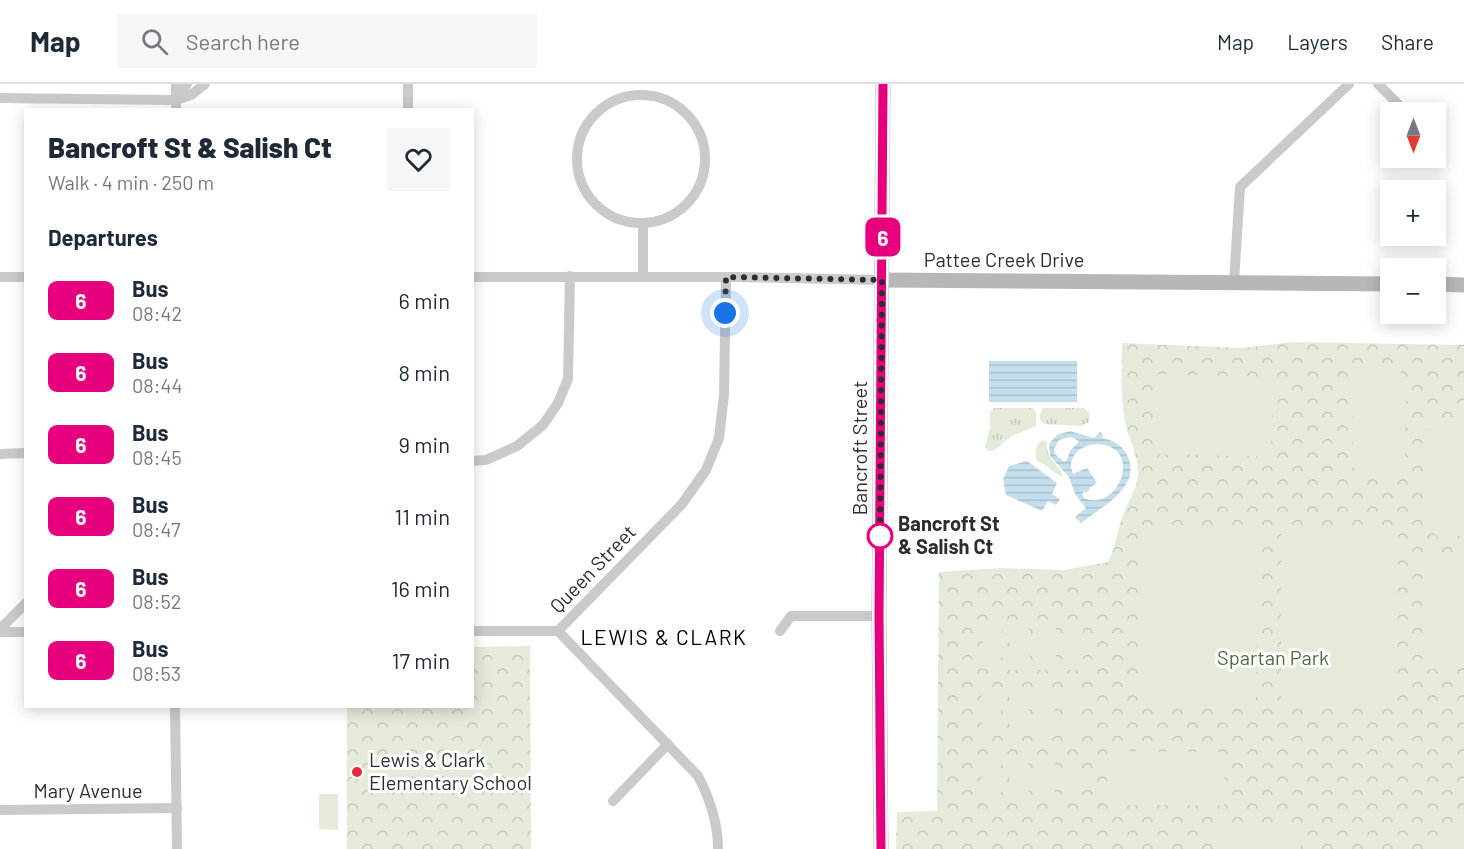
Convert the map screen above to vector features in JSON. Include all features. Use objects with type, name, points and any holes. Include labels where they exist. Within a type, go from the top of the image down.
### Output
[{"type":"street","points":[[176,84],[176,105]]},
{"type":"street","points":[[176,105],[187,84]]},
{"type":"street","points":[[0,98],[176,105],[205,84]]},
{"type":"street","points":[[408,84],[408,108]]},
{"type":"street","name":"Bancroft Street","points":[[881,849],[879,616],[883,84]]},
{"type":"street","points":[[1234,282],[1240,187],[1349,84]]},
{"type":"street","points":[[1378,84],[1396,102]]},
{"type":"street","points":[[640,89],[662,98],[686,113],[700,133],[706,155],[703,178],[689,203],[668,218],[643,224],[616,219],[597,207],[581,183],[576,162],[581,135],[594,116],[613,101],[640,89]]},
{"type":"street","points":[[643,224],[643,276]]},
{"type":"street","points":[[474,460],[486,460],[516,446],[543,424],[558,403],[568,380],[570,276]]},
{"type":"street","name":"Pattee Creek Drive","points":[[474,277],[643,276],[1380,284]]},
{"type":"street","points":[[0,277],[24,277]]},
{"type":"street","name":"Queen Street","points":[[718,849],[718,833],[711,804],[704,788],[688,764],[558,631],[682,504],[706,470],[719,438],[724,395],[726,277]]},
{"type":"street","points":[[1446,284],[1464,285]]},
{"type":"street","points":[[0,454],[24,453]]},
{"type":"street","points":[[0,631],[24,605]]},
{"type":"street","points":[[780,631],[791,616],[879,616]]},
{"type":"street","points":[[0,631],[24,632]]},
{"type":"street","points":[[474,631],[558,631]]},
{"type":"street","points":[[175,708],[177,849]]},
{"type":"street","points":[[613,801],[668,744]]},
{"type":"street","name":"Mary Avenue","points":[[0,810],[177,808]]},
{"type":"green space","name":"Spartan Park","points":[[1292,342],[1464,345],[1464,849],[896,849],[897,812],[937,811],[939,572],[1002,568],[1064,570],[1108,562],[1138,476],[1123,405],[1122,343],[1243,348]]},
{"type":"green space","points":[[1390,366],[1400,370],[1406,379],[1405,467],[1399,476],[1358,475],[1353,466],[1352,375],[1362,367]]},
{"type":"green space","points":[[1158,374],[1273,377],[1271,457],[1156,454]]},
{"type":"green space","points":[[994,408],[1032,408],[1036,412],[1036,426],[1012,436],[993,451],[988,451],[985,446],[990,428],[990,412]]},
{"type":"green space","points":[[1043,408],[1084,408],[1089,412],[1089,422],[1081,426],[1044,424],[1040,417]]},
{"type":"green space","points":[[1428,417],[1464,420],[1464,536],[1437,537],[1424,523]]},
{"type":"green space","points":[[1044,440],[1047,443],[1050,458],[1063,477],[1037,461],[1036,448]]},
{"type":"green space","points":[[1281,525],[1398,525],[1397,701],[1281,701]]},
{"type":"green space","points":[[1141,526],[1259,528],[1256,706],[1138,704]]},
{"type":"green space","points":[[1435,554],[1464,554],[1464,667],[1422,670],[1423,566]]},
{"type":"green space","points":[[983,627],[1002,628],[1001,670],[982,669]]},
{"type":"green space","points":[[1010,627],[1029,628],[1029,670],[1009,670]]},
{"type":"green space","points":[[1037,628],[1056,628],[1056,670],[1036,670]]},
{"type":"green space","points":[[1064,628],[1083,628],[1083,670],[1064,670]]},
{"type":"green space","points":[[530,646],[531,849],[347,849],[347,708],[474,708],[474,647]]},
{"type":"green space","points":[[982,692],[1001,692],[1001,734],[982,734]]},
{"type":"green space","points":[[1009,692],[1029,692],[1028,734],[1009,734]]},
{"type":"green space","points":[[1036,692],[1055,692],[1055,734],[1036,734]]},
{"type":"green space","points":[[1063,692],[1082,693],[1082,735],[1063,734]]},
{"type":"green space","points":[[1107,751],[1224,752],[1224,805],[1107,805]]},
{"type":"green space","points":[[981,757],[1001,757],[1001,798],[982,798]]},
{"type":"green space","points":[[1009,757],[1028,757],[1029,798],[1009,798]]},
{"type":"green space","points":[[1036,757],[1055,757],[1055,798],[1036,798]]},
{"type":"green space","points":[[1063,757],[1082,757],[1082,799],[1062,798]]},
{"type":"green space","points":[[319,794],[338,794],[338,830],[319,829]]},
{"type":"green space","points":[[1464,823],[1464,849],[1442,849],[1442,840],[1451,840]]},
{"type":"green space","points":[[1215,824],[1301,826],[1301,849],[1215,849]]},
{"type":"water","points":[[989,361],[1077,361],[1077,402],[989,402]]},
{"type":"water","points":[[1070,431],[1094,438],[1100,432],[1103,434],[1102,438],[1118,444],[1124,450],[1131,468],[1129,478],[1117,496],[1081,523],[1075,517],[1086,508],[1075,494],[1069,477],[1050,456],[1049,444],[1057,435]],"holes":[[[1071,437],[1079,441],[1064,462],[1055,454],[1054,449],[1059,440]],[[1095,444],[1110,447],[1119,455],[1123,465],[1122,477],[1116,488],[1108,496],[1097,500],[1084,498],[1082,494],[1097,483],[1087,468],[1073,474],[1071,468],[1071,462],[1076,453],[1084,447]]]},
{"type":"water","points":[[1027,461],[1057,483],[1052,494],[1060,499],[1056,505],[1048,501],[1042,511],[1006,495],[1003,479],[1009,466]]},
{"type":"bus line","name":"6","points":[[881,849],[879,616],[883,84]]},
{"type":"place","name":"Bancroft St & Salish Ct","points":[[880,536]]},
{"type":"place","name":"Lewis & Clark Elementary School","points":[[357,772]]},
{"type":"district","name":"LEWIS & CLARK","points":[[664,638]]},
{"type":"route","points":[[725,313],[726,277],[882,280],[880,536]]}]
